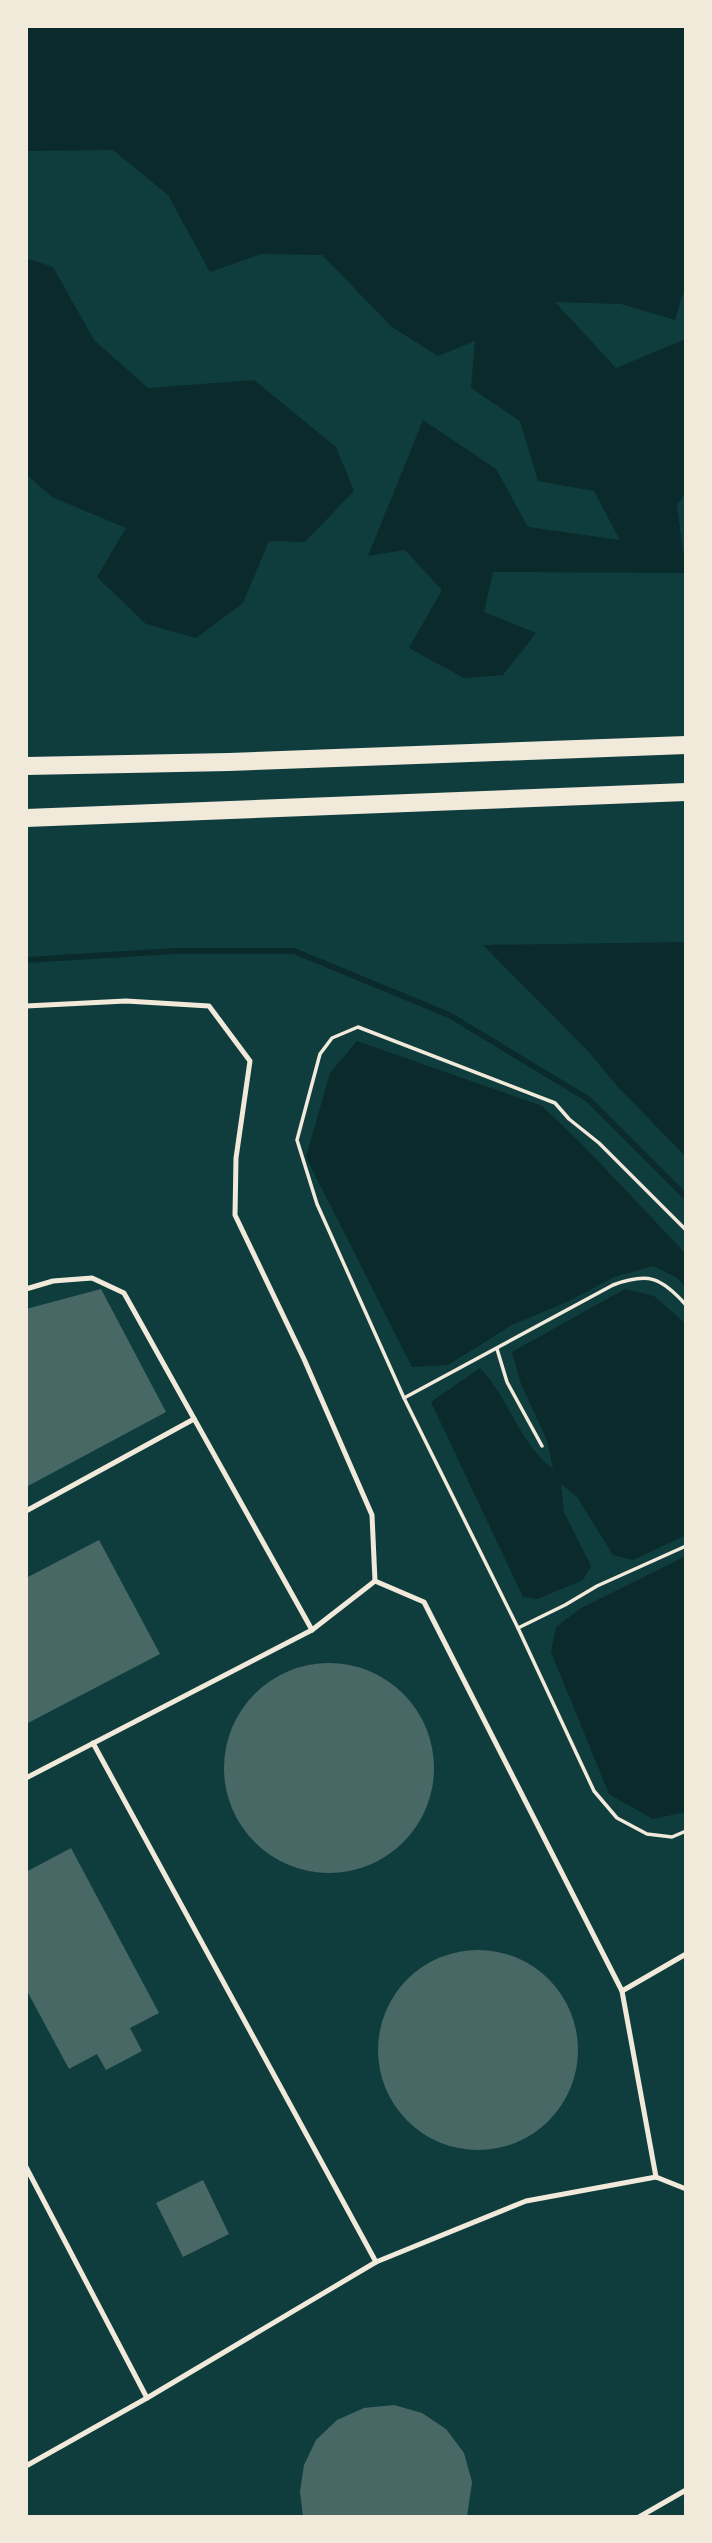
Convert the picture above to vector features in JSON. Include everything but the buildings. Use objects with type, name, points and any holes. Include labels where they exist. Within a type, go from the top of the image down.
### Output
[{"type":"highway","points":[[26,766],[241,762],[686,745]]},
{"type":"highway","points":[[26,818],[686,792]]},
{"type":"lane","points":[[26,1006],[126,1001],[209,1006],[250,1061],[236,1158],[235,1215],[304,1359],[372,1515],[375,1581]]},
{"type":"lane","points":[[26,1289],[53,1281],[92,1278],[124,1293],[312,1630]]},
{"type":"lane","points":[[26,1511],[194,1419]]},
{"type":"lane","points":[[26,1778],[312,1630],[375,1581]]},
{"type":"lane","points":[[375,1581],[424,1602],[622,1991],[656,2178]]},
{"type":"lane","points":[[93,1744],[376,2262]]},
{"type":"lane","points":[[622,1991],[686,1954]]},
{"type":"lane","points":[[26,2167],[147,2398]]},
{"type":"lane","points":[[26,2466],[147,2398],[376,2262],[526,2201],[656,2178],[686,2189]]},
{"type":"lane","points":[[26,2187],[35,2182]]},
{"type":"lane","points":[[639,2517],[686,2490]]},
{"type":"path","points":[[686,1230],[599,1143],[569,1119],[555,1102],[358,1027],[332,1038],[320,1054],[297,1140],[317,1203],[404,1398],[518,1628],[594,1791],[617,1818],[647,1834],[672,1837],[686,1831]]},
{"type":"path","points":[[404,1398],[613,1285],[629,1279],[648,1277],[662,1282],[686,1305]]},
{"type":"path","points":[[497,1349],[507,1382],[542,1446]]},
{"type":"path","points":[[518,1628],[597,1586],[686,1546]]},
{"type":"water","points":[[26,26],[686,26],[686,284],[675,320],[621,304],[555,302],[616,368],[686,339],[686,492],[677,505],[683,551],[686,552],[686,573],[493,572],[484,612],[536,633],[503,675],[464,678],[409,648],[442,590],[405,550],[368,556],[423,420],[496,469],[528,527],[620,540],[594,491],[538,481],[520,421],[471,388],[475,341],[438,356],[392,327],[322,255],[261,254],[210,272],[168,195],[113,150],[26,151]]},
{"type":"water","points":[[26,258],[53,267],[94,340],[148,388],[254,380],[336,447],[354,491],[305,542],[269,541],[243,603],[196,638],[146,624],[97,577],[126,528],[52,497],[26,474]]},
{"type":"water","points":[[686,942],[686,1157],[618,1087],[587,1050],[483,945]]},
{"type":"water","points":[[357,1041],[542,1106],[583,1145],[686,1254],[686,1288],[677,1278],[653,1266],[614,1277],[569,1301],[512,1325],[448,1365],[412,1367],[306,1157],[330,1073]]},
{"type":"water","points":[[625,1289],[654,1296],[686,1324],[686,1535],[633,1560],[613,1555],[577,1497],[561,1484],[564,1512],[591,1566],[583,1580],[537,1599],[523,1597],[431,1402],[480,1368],[499,1393],[531,1446],[553,1469],[547,1440],[521,1384],[512,1352]]},
{"type":"water","points":[[686,1556],[686,1812],[653,1819],[609,1794],[551,1652],[556,1627],[581,1608]]},
{"type":"waterway","points":[[26,960],[175,951],[294,951],[449,1015],[588,1099],[686,1197]]}]
